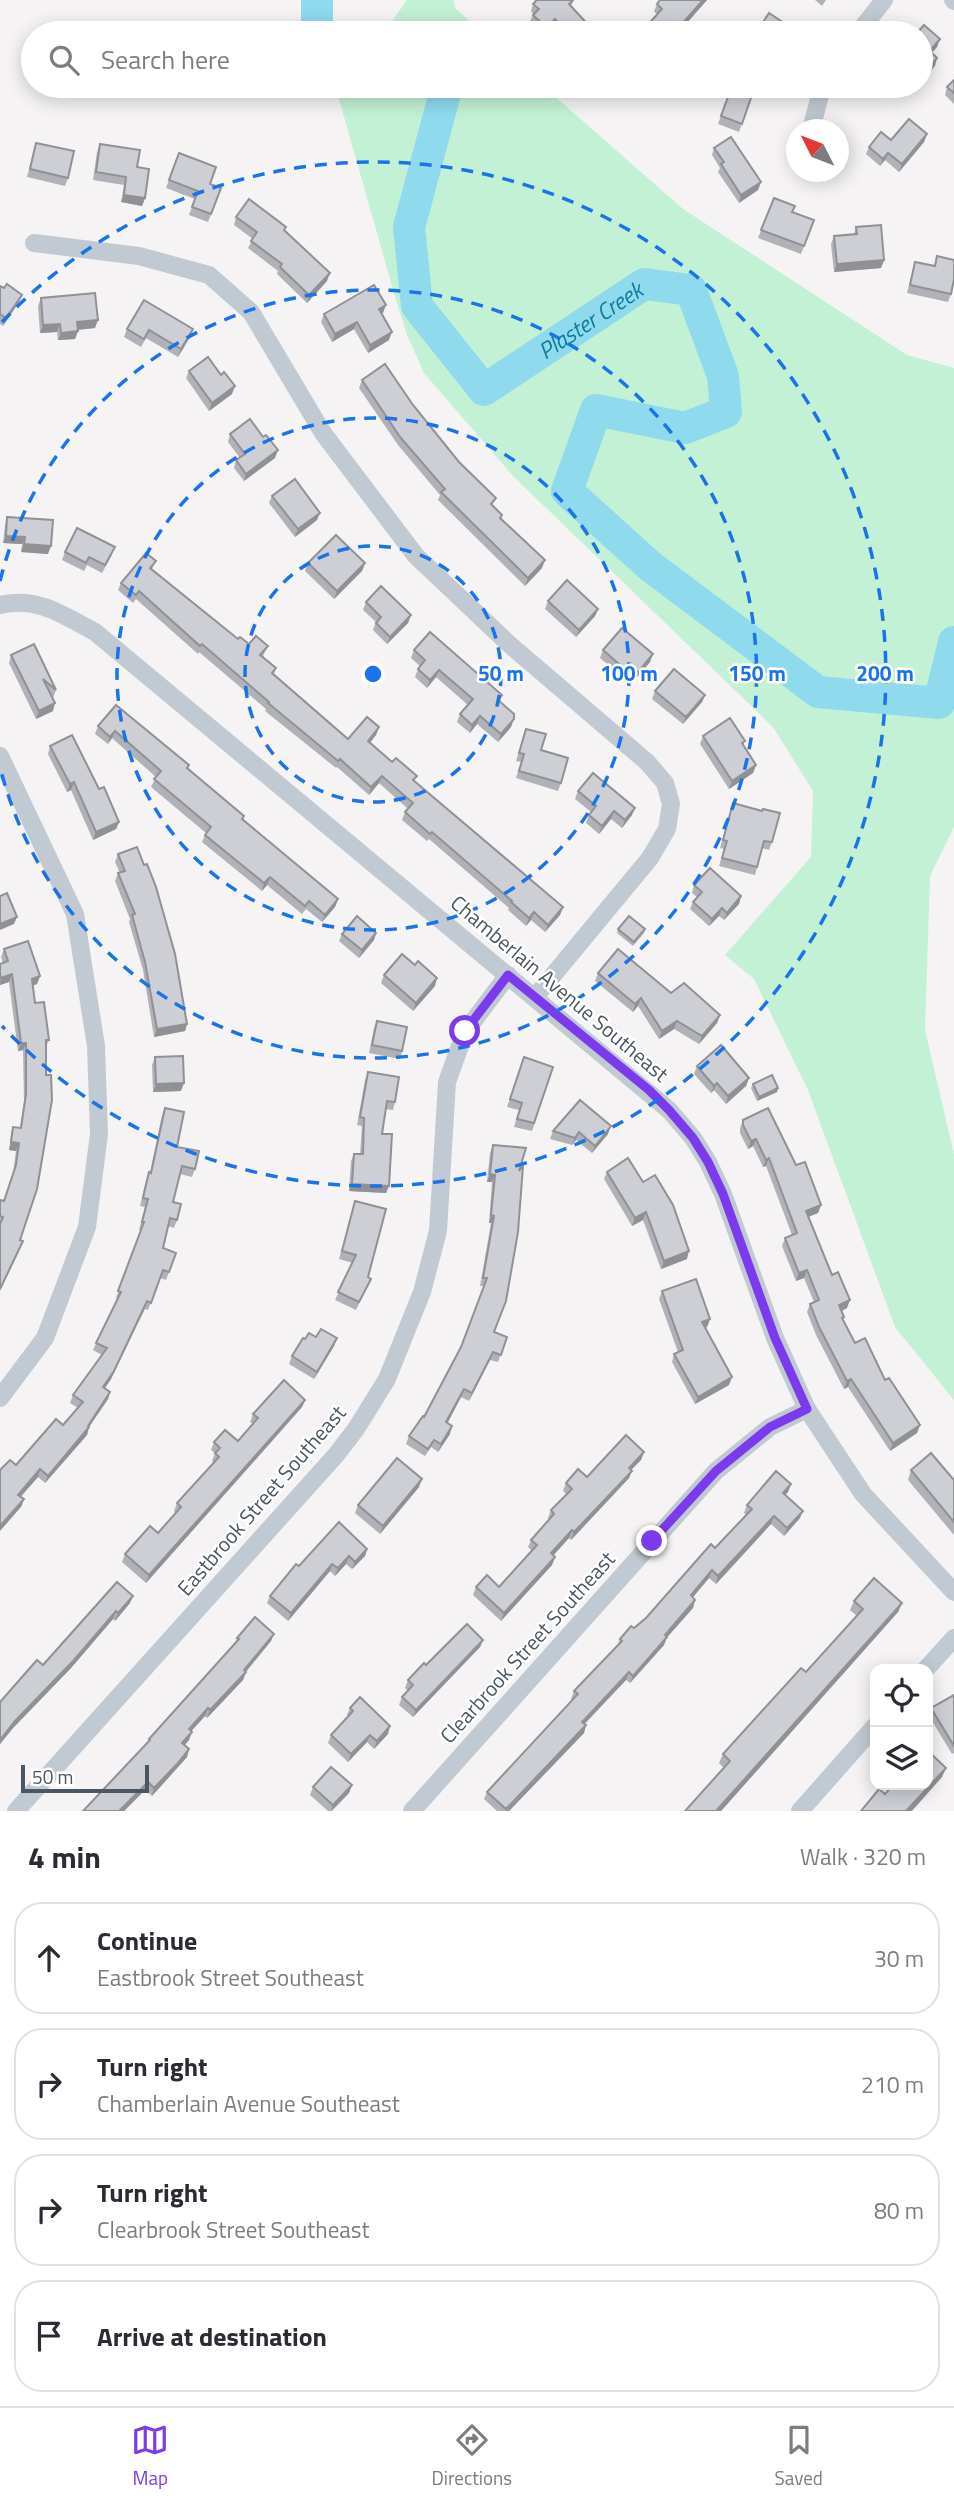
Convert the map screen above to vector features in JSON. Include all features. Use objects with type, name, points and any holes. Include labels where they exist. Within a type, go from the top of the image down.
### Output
[{"type":"street","points":[[867,21],[884,0]]},
{"type":"street","points":[[814,119],[819,98]]},
{"type":"street","points":[[34,243],[139,256],[209,275],[251,312],[323,433],[416,555],[509,644],[647,762],[666,783],[671,804],[667,829],[650,858],[535,998]]},
{"type":"street","name":"Chamberlain Avenue Southeast","points":[[0,605],[18,601],[51,608],[95,632],[649,1090],[669,1110],[693,1138],[723,1194],[775,1338],[807,1409],[863,1494],[954,1592]]},
{"type":"street","points":[[0,756],[75,914],[96,1046],[99,1133],[87,1227],[46,1338],[0,1398]]},
{"type":"street","name":"Eastbrook Street Southeast","points":[[16,1811],[336,1454],[356,1429],[387,1379],[422,1292],[438,1231],[447,1082],[465,1031],[508,975]]},
{"type":"street","name":"Clearbrook Street Southeast","points":[[412,1811],[716,1471],[770,1427],[807,1409]]},
{"type":"street","points":[[931,1664],[954,1638]]},
{"type":"street","points":[[800,1811],[874,1727]]},
{"type":"green space","points":[[407,0],[454,0],[455,8],[470,21],[392,21]]},
{"type":"green space","points":[[557,98],[683,209],[907,355],[954,368],[954,827],[930,876],[925,1030],[954,1154],[954,1400],[895,1327],[808,1090],[754,979],[725,955],[811,857],[813,791],[773,727],[513,476],[424,373],[407,335],[396,300],[339,99]]},
{"type":"building","points":[[537,0],[573,0],[569,4],[585,21],[539,21],[533,15],[539,9],[533,4]]},
{"type":"building","points":[[660,0],[703,0],[685,21],[651,21],[662,9],[657,4]]},
{"type":"building","points":[[769,13],[781,21],[764,21]]},
{"type":"building","points":[[933,33],[940,39],[933,47]]},
{"type":"building","points":[[954,80],[954,93],[947,87]]},
{"type":"building","points":[[728,98],[751,98],[742,124],[721,116]]},
{"type":"building","points":[[909,119],[927,134],[902,164],[888,153],[883,159],[869,147],[881,132],[891,140]]},
{"type":"building","points":[[731,137],[761,182],[741,195],[714,148]]},
{"type":"building","points":[[36,143],[74,151],[68,178],[30,169]]},
{"type":"building","points":[[100,144],[140,150],[137,167],[149,169],[145,198],[124,195],[126,177],[96,172]]},
{"type":"building","points":[[179,153],[216,167],[210,184],[221,188],[211,214],[192,207],[198,191],[169,180]]},
{"type":"building","points":[[774,198],[795,206],[792,212],[814,220],[804,246],[761,230]]},
{"type":"building","points":[[249,199],[286,227],[284,230],[330,273],[309,295],[280,267],[282,264],[251,241],[257,232],[236,217]]},
{"type":"building","points":[[881,225],[884,260],[837,264],[834,236],[857,234],[856,227]]},
{"type":"building","points":[[937,256],[954,260],[951,294],[910,285],[915,262],[935,266]]},
{"type":"building","points":[[7,284],[22,295],[6,318],[0,314],[0,286],[4,288]]},
{"type":"building","points":[[374,285],[386,305],[379,309],[392,332],[370,345],[357,322],[335,334],[324,314]]},
{"type":"building","points":[[95,293],[98,320],[77,322],[78,331],[61,333],[60,324],[43,325],[41,298]]},
{"type":"building","points":[[144,300],[193,329],[181,349],[149,330],[144,339],[127,329]]},
{"type":"building","points":[[208,357],[221,375],[224,372],[235,386],[212,403],[189,371]]},
{"type":"building","points":[[385,364],[413,405],[459,462],[496,498],[491,504],[502,515],[500,518],[545,560],[528,578],[441,492],[445,489],[400,437],[362,380]]},
{"type":"building","points":[[250,419],[263,437],[266,435],[278,450],[246,474],[236,460],[245,454],[230,434]]},
{"type":"building","points":[[295,479],[320,513],[298,529],[272,496]]},
{"type":"building","points":[[7,517],[53,520],[51,546],[24,544],[25,537],[6,536]]},
{"type":"building","points":[[77,528],[115,547],[105,565],[89,557],[86,563],[65,552]]},
{"type":"building","points":[[336,535],[365,563],[337,591],[308,563]]},
{"type":"building","points":[[146,553],[156,561],[150,568],[238,639],[240,637],[249,644],[256,636],[268,646],[260,655],[276,668],[272,673],[348,739],[367,717],[379,727],[368,741],[392,762],[396,758],[417,776],[413,780],[563,907],[548,925],[534,912],[529,918],[432,832],[430,834],[405,812],[413,803],[382,776],[371,787],[340,759],[338,761],[268,703],[202,644],[200,646],[139,591],[136,595],[121,583]]},
{"type":"building","points":[[567,580],[598,609],[579,630],[548,601]]},
{"type":"building","points":[[381,586],[411,615],[390,637],[376,623],[381,617],[366,602]]},
{"type":"building","points":[[622,628],[653,654],[634,677],[603,650]]},
{"type":"building","points":[[430,632],[502,695],[498,700],[514,714],[514,719],[501,734],[480,716],[472,725],[460,714],[473,699],[439,670],[430,680],[418,669],[425,660],[414,650]]},
{"type":"building","points":[[34,644],[56,690],[43,679],[55,703],[39,711],[11,655]]},
{"type":"building","points":[[674,669],[705,695],[686,717],[655,691]]},
{"type":"building","points":[[116,705],[189,765],[187,768],[244,816],[242,819],[338,899],[325,915],[309,901],[305,906],[270,877],[264,883],[205,835],[211,827],[154,779],[161,771],[115,731],[110,737],[98,726]]},
{"type":"building","points":[[730,718],[756,765],[732,781],[703,736]]},
{"type":"building","points":[[526,729],[546,734],[541,750],[568,758],[561,783],[519,771],[524,754],[519,753]]},
{"type":"building","points":[[72,735],[99,789],[104,787],[119,822],[96,832],[74,782],[70,784],[50,746]]},
{"type":"building","points":[[593,773],[635,808],[625,820],[614,811],[602,826],[589,815],[596,806],[578,791]]},
{"type":"building","points":[[733,803],[780,813],[772,842],[764,841],[757,867],[722,858],[727,841],[723,840]]},
{"type":"building","points":[[137,847],[156,887],[175,954],[187,1024],[157,1029],[145,962],[132,915],[135,914],[118,873],[125,871],[118,854]]},
{"type":"building","points":[[710,868],[741,896],[727,913],[722,908],[712,919],[693,902],[702,892],[694,885]]},
{"type":"building","points":[[7,893],[17,917],[0,924],[0,896]]},
{"type":"building","points":[[357,916],[376,933],[362,950],[342,934]]},
{"type":"building","points":[[629,916],[645,929],[634,942],[618,929]]},
{"type":"building","points":[[28,941],[40,976],[32,979],[35,1003],[44,1002],[49,1040],[46,1040],[46,1075],[51,1075],[52,1100],[37,1189],[20,1240],[23,1241],[0,1289],[0,1224],[3,1217],[0,1216],[0,1200],[4,1201],[16,1165],[19,1143],[11,1142],[13,1127],[21,1128],[26,1094],[26,1043],[21,1043],[12,974],[1,978],[0,964],[8,961],[4,949]]},
{"type":"building","points":[[618,949],[671,993],[684,983],[720,1015],[702,1036],[677,1021],[662,1031],[641,998],[635,1004],[598,973]]},
{"type":"building","points":[[402,954],[415,965],[418,961],[437,978],[416,1003],[384,975]]},
{"type":"building","points":[[377,1021],[407,1027],[402,1051],[372,1045]]},
{"type":"building","points":[[721,1045],[749,1078],[728,1096],[717,1083],[714,1086],[697,1066]]},
{"type":"building","points":[[183,1056],[184,1083],[156,1084],[155,1057]]},
{"type":"building","points":[[524,1057],[553,1067],[534,1123],[517,1119],[522,1103],[510,1099]]},
{"type":"building","points":[[368,1072],[399,1077],[395,1102],[387,1101],[382,1134],[392,1134],[389,1186],[352,1184],[354,1154],[363,1154],[364,1118],[360,1117]]},
{"type":"building","points":[[772,1075],[778,1088],[759,1097],[753,1084]]},
{"type":"building","points":[[580,1100],[611,1126],[595,1146],[579,1132],[575,1138],[553,1131]]},
{"type":"building","points":[[165,1108],[184,1112],[177,1147],[199,1151],[195,1169],[182,1166],[173,1202],[181,1204],[177,1220],[170,1218],[163,1248],[176,1253],[169,1272],[163,1270],[151,1303],[147,1301],[114,1371],[103,1387],[110,1392],[89,1427],[48,1476],[40,1469],[18,1495],[24,1499],[0,1526],[0,1470],[10,1460],[16,1465],[56,1419],[63,1425],[83,1402],[73,1395],[107,1348],[96,1343],[121,1292],[118,1291],[144,1222],[148,1199],[143,1198]]},
{"type":"building","points":[[768,1108],[796,1165],[805,1162],[821,1205],[806,1211],[832,1275],[838,1272],[850,1300],[839,1305],[844,1317],[842,1318],[855,1343],[865,1338],[885,1380],[889,1378],[920,1425],[893,1443],[851,1379],[847,1381],[810,1304],[819,1300],[807,1270],[799,1273],[785,1238],[797,1233],[769,1158],[766,1160],[756,1139],[751,1141],[743,1125],[743,1120]]},
{"type":"building","points":[[493,1145],[526,1148],[519,1171],[523,1166],[518,1232],[506,1301],[494,1332],[507,1337],[501,1355],[493,1352],[472,1393],[464,1389],[446,1422],[452,1426],[441,1444],[434,1440],[428,1449],[409,1436],[424,1417],[461,1347],[487,1278],[483,1278],[494,1216],[491,1215],[495,1175],[490,1174]]},
{"type":"building","points":[[628,1158],[643,1182],[655,1175],[673,1205],[689,1251],[664,1261],[646,1212],[635,1218],[607,1172]]},
{"type":"building","points":[[355,1201],[386,1209],[368,1277],[371,1279],[359,1302],[338,1292],[356,1255],[342,1251]]},
{"type":"building","points":[[696,1279],[710,1319],[702,1322],[732,1377],[698,1397],[674,1354],[683,1350],[662,1291]]},
{"type":"building","points":[[321,1329],[337,1338],[317,1372],[292,1356],[303,1338],[309,1333],[316,1337]]},
{"type":"building","points":[[284,1380],[305,1400],[149,1575],[125,1554],[150,1526],[158,1533],[181,1507],[177,1503],[219,1457],[215,1453],[220,1448],[214,1442],[225,1430],[238,1441],[258,1418],[253,1414]]},
{"type":"building","points":[[626,1435],[644,1452],[629,1468],[632,1471],[551,1553],[555,1557],[504,1613],[476,1587],[487,1575],[499,1587],[537,1545],[531,1540],[554,1514],[551,1510],[572,1489],[566,1483],[578,1469],[587,1477]]},
{"type":"building","points":[[931,1453],[954,1480],[954,1522],[911,1470]]},
{"type":"building","points":[[397,1458],[422,1479],[383,1526],[358,1505]]},
{"type":"building","points":[[776,1471],[791,1484],[783,1493],[803,1511],[787,1528],[774,1516],[718,1576],[712,1570],[691,1595],[695,1600],[665,1635],[667,1637],[633,1676],[629,1672],[582,1722],[586,1725],[506,1809],[487,1792],[578,1694],[574,1691],[622,1641],[620,1639],[631,1626],[634,1628],[646,1618],[711,1544],[715,1548],[752,1509],[747,1505]]},
{"type":"building","points":[[339,1522],[367,1549],[355,1562],[349,1556],[338,1568],[332,1564],[291,1613],[270,1596],[296,1564],[299,1566]]},
{"type":"building","points":[[874,1578],[902,1603],[716,1811],[685,1811],[730,1761],[723,1754],[801,1668],[806,1672],[863,1609],[854,1601]]},
{"type":"building","points":[[117,1582],[133,1596],[118,1613],[116,1611],[0,1740],[0,1702],[37,1660],[43,1665]]},
{"type":"building","points":[[255,1617],[274,1634],[244,1670],[246,1672],[189,1729],[192,1732],[182,1743],[189,1749],[177,1764],[154,1788],[148,1782],[119,1811],[83,1811],[150,1740],[239,1639],[237,1638]]},
{"type":"building","points":[[467,1624],[483,1640],[416,1710],[402,1697],[413,1685],[408,1680]]},
{"type":"building","points":[[954,1695],[954,1746],[933,1711],[933,1707]]},
{"type":"building","points":[[360,1697],[390,1726],[377,1741],[370,1735],[351,1754],[331,1735],[353,1711],[350,1708]]},
{"type":"building","points":[[933,1756],[946,1768],[933,1782]]},
{"type":"building","points":[[331,1767],[352,1785],[333,1805],[313,1787]]},
{"type":"building","points":[[878,1790],[885,1794],[889,1790],[926,1790],[906,1811],[861,1811]]},
{"type":"waterway","name":"Plaster Creek","points":[[317,0],[317,21]]},
{"type":"waterway","name":"Plaster Creek","points":[[444,98],[409,227],[417,306],[484,390],[644,284],[691,290],[723,376],[726,412],[685,428],[596,410],[567,491],[650,566],[818,692],[939,703],[954,642]]},
{"type":"route","points":[[465,1031],[508,975],[649,1090],[669,1110],[701,1150],[723,1194],[775,1338],[807,1409],[770,1427],[716,1471],[652,1541]]}]
